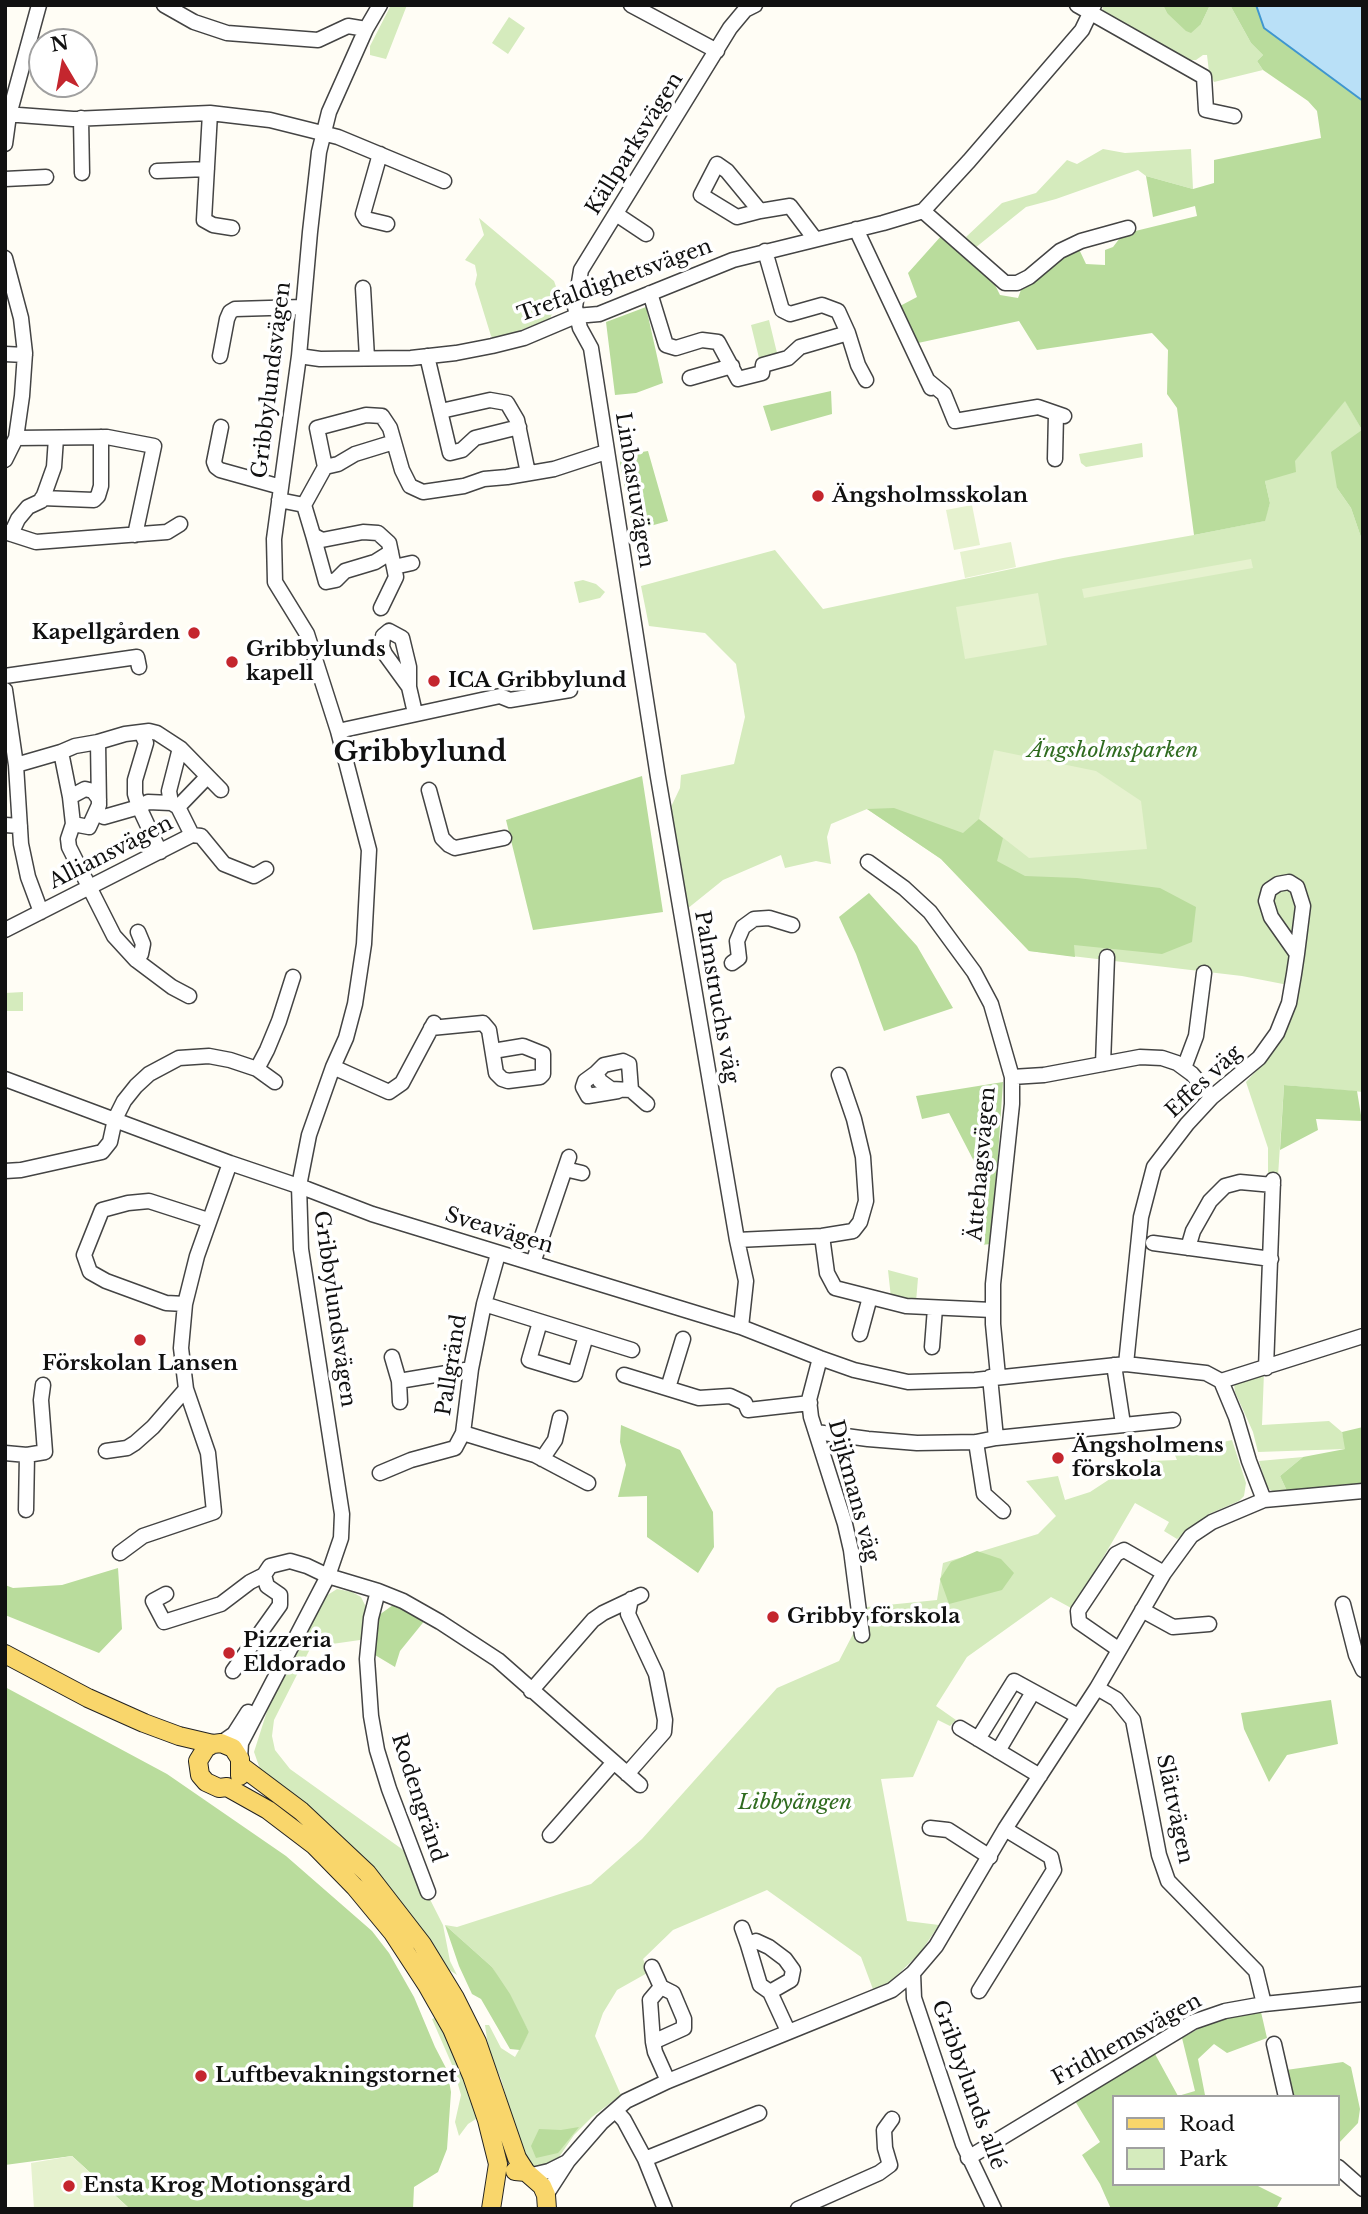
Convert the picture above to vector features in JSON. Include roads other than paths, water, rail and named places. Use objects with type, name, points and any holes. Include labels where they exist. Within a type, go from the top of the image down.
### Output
[{"type":"main road","points":[[5,1654],[88,1698],[144,1723],[178,1736],[233,1748],[241,1763],[301,1811],[367,1873],[422,1944],[455,1998],[477,2042],[495,2088],[517,2158],[542,2186],[547,2202]]},
{"type":"main road","points":[[144,1723],[189,1752],[198,1761],[200,1775],[206,1782],[219,1787],[235,1783],[240,1776],[241,1763]]},
{"type":"main road","points":[[198,1761],[206,1748],[217,1744]]},
{"type":"main road","points":[[227,1787],[268,1810],[313,1845],[355,1887],[393,1933],[445,2018],[472,2076],[498,2164],[489,2207]]},
{"type":"main road","points":[[495,2184],[503,2174],[514,2171],[529,2174]]},
{"type":"street","points":[[5,144],[7,115],[39,5]]},
{"type":"street","points":[[164,5],[194,22],[227,33],[318,40],[348,26],[366,29]]},
{"type":"street","name":"Gribbylundsvägen","points":[[241,1763],[241,1743],[328,1576],[341,1538],[342,1514],[300,1248],[299,1186],[309,1135],[346,1038],[355,1004],[364,944],[369,850],[338,731],[307,634],[275,582],[274,539],[299,356],[319,152],[329,112],[366,29],[380,5]]},
{"type":"street","points":[[631,5],[717,51]]},
{"type":"street","name":"Källparksvägen","points":[[576,316],[576,298],[582,271],[737,19],[745,10],[755,5]]},
{"type":"street","points":[[1077,5],[1092,10],[1204,77],[1206,110],[1234,117]]},
{"type":"street","points":[[1092,10],[1082,30],[969,162],[923,211],[1005,283],[1017,283],[1029,277],[1060,251],[1081,241],[1128,229]]},
{"type":"street","points":[[7,115],[81,118],[210,113],[270,120],[324,134],[444,181]]},
{"type":"street","points":[[210,113],[204,220],[213,225],[232,228]]},
{"type":"street","points":[[81,118],[82,173]]},
{"type":"street","points":[[380,154],[363,214],[366,219],[387,224]]},
{"type":"street","points":[[157,171],[207,169]]},
{"type":"street","points":[[5,179],[46,177]]},
{"type":"street","points":[[760,211],[790,206],[815,239]]},
{"type":"street","name":"Trefaldighetsvägen","points":[[299,356],[320,359],[427,356],[456,353],[524,338],[576,316],[599,314],[733,260],[923,211]]},
{"type":"street","points":[[616,214],[646,234]]},
{"type":"street","points":[[856,229],[929,384],[944,394],[956,421],[1038,407],[1060,415],[1055,459]]},
{"type":"street","points":[[765,251],[782,310],[790,314],[822,305],[838,311],[866,380]]},
{"type":"street","points":[[5,258],[21,318],[25,355],[16,438],[5,460]]},
{"type":"street","points":[[363,288],[368,358]]},
{"type":"street","points":[[650,293],[666,345],[676,348],[702,340],[718,342],[738,379],[762,373],[763,365],[788,358],[800,347],[848,333]]},
{"type":"street","points":[[220,356],[227,319],[235,309],[303,307]]},
{"type":"street","name":"Linbastuvägen","points":[[576,316],[591,348],[643,673]]},
{"type":"street","points":[[5,354],[25,355]]},
{"type":"street","points":[[427,356],[450,453],[462,450],[475,438],[519,427]]},
{"type":"street","points":[[690,378],[732,366]]},
{"type":"street","points":[[440,411],[490,400],[507,403],[517,420],[528,473]]},
{"type":"street","points":[[391,552],[374,562],[345,571],[336,580],[326,582],[304,505],[325,467],[317,428],[366,415],[382,416],[390,428],[402,470],[411,486],[423,492],[464,486],[484,479],[554,469],[607,452]]},
{"type":"street","points":[[221,427],[214,461],[216,467],[304,505]]},
{"type":"street","points":[[16,438],[101,437],[154,446],[135,535]]},
{"type":"street","points":[[101,437],[101,485],[98,496],[94,500],[42,498],[28,507],[8,533],[36,542],[135,535],[171,527]]},
{"type":"street","points":[[42,498],[54,467],[56,438]]},
{"type":"street","points":[[325,467],[394,442]]},
{"type":"street","points":[[313,535],[322,540],[363,532],[378,533],[388,543],[396,577],[380,608]]},
{"type":"street","points":[[394,567],[412,563]]},
{"type":"street","points":[[5,676],[137,657],[139,667]]},
{"type":"street","name":"Palmstruchs väg","points":[[643,673],[658,777],[746,1281],[741,1327]]},
{"type":"street","points":[[410,687],[415,713]]},
{"type":"street","points":[[5,690],[16,765],[13,825],[41,912]]},
{"type":"street","points":[[338,731],[500,696],[510,700],[570,690]]},
{"type":"street","points":[[16,765],[75,746],[149,731],[180,748],[221,790]]},
{"type":"street","points":[[141,732],[146,743],[135,780],[135,794],[160,852]]},
{"type":"street","points":[[73,824],[89,827],[98,806],[98,742]]},
{"type":"street","points":[[180,748],[169,791],[192,835]]},
{"type":"street","points":[[61,752],[73,824],[68,839],[69,847],[114,936],[136,960],[172,987],[189,996]]},
{"type":"street","points":[[70,797],[85,789],[93,791],[104,817],[148,802],[175,805],[207,777]]},
{"type":"street","points":[[429,790],[442,838],[449,845],[454,848],[504,838]]},
{"type":"street","name":"Alliansvägen","points":[[5,930],[192,835],[201,836],[224,864],[254,876],[266,869]]},
{"type":"street","name":"Ättehagsvägen","points":[[868,862],[904,888],[930,912],[974,972],[990,1004],[1012,1077],[1012,1104],[997,1228],[992,1310],[994,1377]]},
{"type":"street","points":[[732,962],[739,958],[737,942],[743,927],[754,919],[769,918],[792,925]]},
{"type":"street","points":[[136,960],[141,954],[143,944],[138,932]]},
{"type":"street","name":"Effes väg","points":[[1120,1365],[1145,1193],[1154,1167],[1171,1143],[1212,1097],[1259,1059],[1278,1033],[1289,1003],[1297,954]]},
{"type":"street","points":[[1103,1064],[1107,957]]},
{"type":"street","points":[[1184,1068],[1196,1036],[1204,973]]},
{"type":"street","points":[[257,1069],[279,1021],[293,977]]},
{"type":"street","points":[[333,1067],[389,1092],[402,1083],[432,1025],[484,1023],[489,1030],[493,1051]]},
{"type":"street","points":[[5,1171],[102,1152],[110,1142],[115,1119],[124,1101],[136,1086],[149,1074],[179,1058],[209,1056],[230,1060],[257,1069],[275,1082]]},
{"type":"street","points":[[1012,1077],[1044,1075],[1140,1057],[1162,1058],[1192,1073],[1212,1097]]},
{"type":"street","points":[[625,1090],[629,1064],[623,1061],[604,1065],[596,1073],[600,1081],[611,1089],[625,1090],[647,1104]]},
{"type":"street","points":[[737,1240],[822,1236],[853,1231],[860,1222],[866,1201],[863,1157],[839,1075]]},
{"type":"street","name":"Sveavägen","points":[[5,1079],[372,1214],[741,1327],[854,1370],[908,1382],[975,1380],[1120,1365],[1206,1373],[1221,1381]]},
{"type":"street","points":[[120,1553],[143,1536],[214,1513],[208,1453],[186,1389],[181,1348],[185,1304],[208,1220],[230,1163]]},
{"type":"street","points":[[533,1263],[567,1163],[582,1173]]},
{"type":"street","points":[[1188,1248],[1193,1231],[1210,1201],[1225,1186],[1240,1182],[1273,1182],[1266,1368]]},
{"type":"street","points":[[185,1304],[166,1303],[106,1281],[90,1272],[84,1255],[102,1210],[149,1201],[208,1220]]},
{"type":"street","points":[[822,1236],[827,1273],[835,1288],[906,1306],[992,1310]]},
{"type":"street","points":[[1153,1244],[1271,1259]]},
{"type":"street","name":"Pallgränd","points":[[498,1254],[484,1304],[471,1369],[463,1433],[542,1459],[588,1483]]},
{"type":"street","points":[[860,1334],[870,1297]]},
{"type":"street","points":[[484,1304],[632,1350]]},
{"type":"street","points":[[932,1347],[935,1308]]},
{"type":"street","points":[[540,1322],[529,1360],[575,1374],[586,1336]]},
{"type":"street","points":[[1264,1500],[1221,1381],[1363,1336]]},
{"type":"street","points":[[667,1388],[683,1339]]},
{"type":"street","points":[[392,1357],[399,1381],[400,1402]]},
{"type":"street","name":"Dijkmans väg","points":[[820,1359],[812,1383],[811,1417],[845,1524],[862,1635]]},
{"type":"street","points":[[1120,1365],[1123,1424]]},
{"type":"street","points":[[399,1381],[471,1369]]},
{"type":"street","points":[[624,1375],[699,1398],[730,1396],[745,1403],[748,1410],[810,1403]]},
{"type":"street","points":[[994,1377],[996,1438]]},
{"type":"street","points":[[5,1453],[27,1455],[45,1452],[41,1400],[43,1385]]},
{"type":"street","points":[[106,1451],[127,1448],[135,1443],[153,1427],[186,1389]]},
{"type":"street","points":[[542,1459],[555,1440],[560,1419]]},
{"type":"street","points":[[816,1432],[917,1443],[976,1442],[1173,1420]]},
{"type":"street","points":[[380,1472],[455,1448],[463,1433]]},
{"type":"street","points":[[976,1442],[984,1494],[1003,1511]]},
{"type":"street","points":[[26,1510],[27,1455]]},
{"type":"street","points":[[547,2202],[568,2161],[602,2122],[626,2101],[668,2081],[892,1990],[913,1973],[936,1946],[1006,1829],[1097,1688],[1164,1573],[1191,1536],[1212,1522],[1264,1500],[1363,1491]]},
{"type":"street","points":[[1118,1649],[1079,1622],[1078,1611],[1116,1554],[1124,1550],[1164,1573]]},
{"type":"street","points":[[166,1594],[153,1601],[164,1622],[221,1604],[250,1581],[264,1574],[270,1566],[290,1561],[403,1601],[498,1660],[640,1785]]},
{"type":"street","points":[[233,1671],[280,1605],[280,1595],[267,1586],[264,1574]]},
{"type":"street","name":"Rodengränd","points":[[378,1591],[371,1618],[367,1659],[371,1716],[377,1750],[389,1789],[428,1892]]},
{"type":"street","points":[[531,1691],[593,1620],[636,1597],[628,1614],[649,1654],[656,1674],[665,1720],[664,1732],[627,1774]]},
{"type":"street","points":[[1343,1604],[1356,1655],[1363,1670]]},
{"type":"street","points":[[1142,1610],[1173,1627],[1209,1624]]},
{"type":"street","points":[[274,1681],[250,1746],[250,1755],[253,1766],[261,1775],[301,1811]]},
{"type":"street","name":"Gribbylundsvägen","points":[[217,1744],[234,1734],[256,1700],[274,1681]]},
{"type":"street","points":[[978,1739],[1014,1681],[1078,1716]]},
{"type":"street","name":"Slättvägen","points":[[1097,1688],[1116,1699],[1133,1720],[1159,1855],[1168,1881],[1256,1971],[1264,2004]]},
{"type":"street","points":[[998,1751],[1033,1692]]},
{"type":"street","points":[[960,1728],[1040,1776]]},
{"type":"street","points":[[550,1835],[614,1762]]},
{"type":"street","points":[[930,1828],[948,1830],[990,1857]]},
{"type":"street","points":[[979,1991],[1054,1870],[1051,1857],[1006,1829]]},
{"type":"street","points":[[742,1928],[760,1985],[770,1992],[788,2031]]},
{"type":"street","points":[[748,1944],[756,1941],[769,1947],[785,1959],[793,1970],[791,1980],[770,1992]]},
{"type":"street","points":[[652,1967],[661,1987],[673,1993],[684,2019],[684,2028],[653,2042]]},
{"type":"street","name":"Gribbylunds allé","points":[[913,1973],[914,1998],[968,2158],[994,2209]]},
{"type":"street","points":[[661,1987],[650,2000],[653,2042],[668,2081]]},
{"type":"street","name":"Fridhemsvägen","points":[[968,2158],[1193,2022],[1225,2011],[1264,2004],[1363,1994]]},
{"type":"street","points":[[1275,2044],[1286,2095]]},
{"type":"street","points":[[616,2111],[624,2120],[645,2159],[665,2209]]},
{"type":"street","points":[[645,2159],[759,2113]]},
{"type":"street","points":[[798,2209],[879,2173],[890,2165],[884,2130],[892,2119]]},
{"type":"street","points":[[529,2174],[549,2171],[568,2161]]},
{"type":"street","points":[[1340,2169],[1363,2189]]},
{"type":"water","points":[[1256,5],[1363,5],[1363,101],[1264,28]]},
{"type":"place","name":"Ängsholmsskolan","points":[[818,496]]},
{"type":"place","name":"Kapellgården","points":[[194,633]]},
{"type":"place","name":"Gribbylunds kapell","points":[[232,662]]},
{"type":"place","name":"ICA Gribbylund","points":[[434,681]]},
{"type":"place","name":"Förskolan Lansen","points":[[140,1340]]},
{"type":"place","name":"Ängsholmens förskola","points":[[1058,1458]]},
{"type":"place","name":"Gribby förskola","points":[[773,1617]]},
{"type":"place","name":"Pizzeria Eldorado","points":[[229,1653]]},
{"type":"place","name":"Luftbevakningstornet","points":[[201,2076]]},
{"type":"place","name":"Ensta Krog Motionsgård","points":[[69,2186]]},
{"type":"district","name":"Gribbylund","points":[[420,753]]},
{"type":"park label","name":"Ängsholmsparken","points":[[1113,751]]},
{"type":"park label","name":"Libbyängen","points":[[795,1803]]}]
